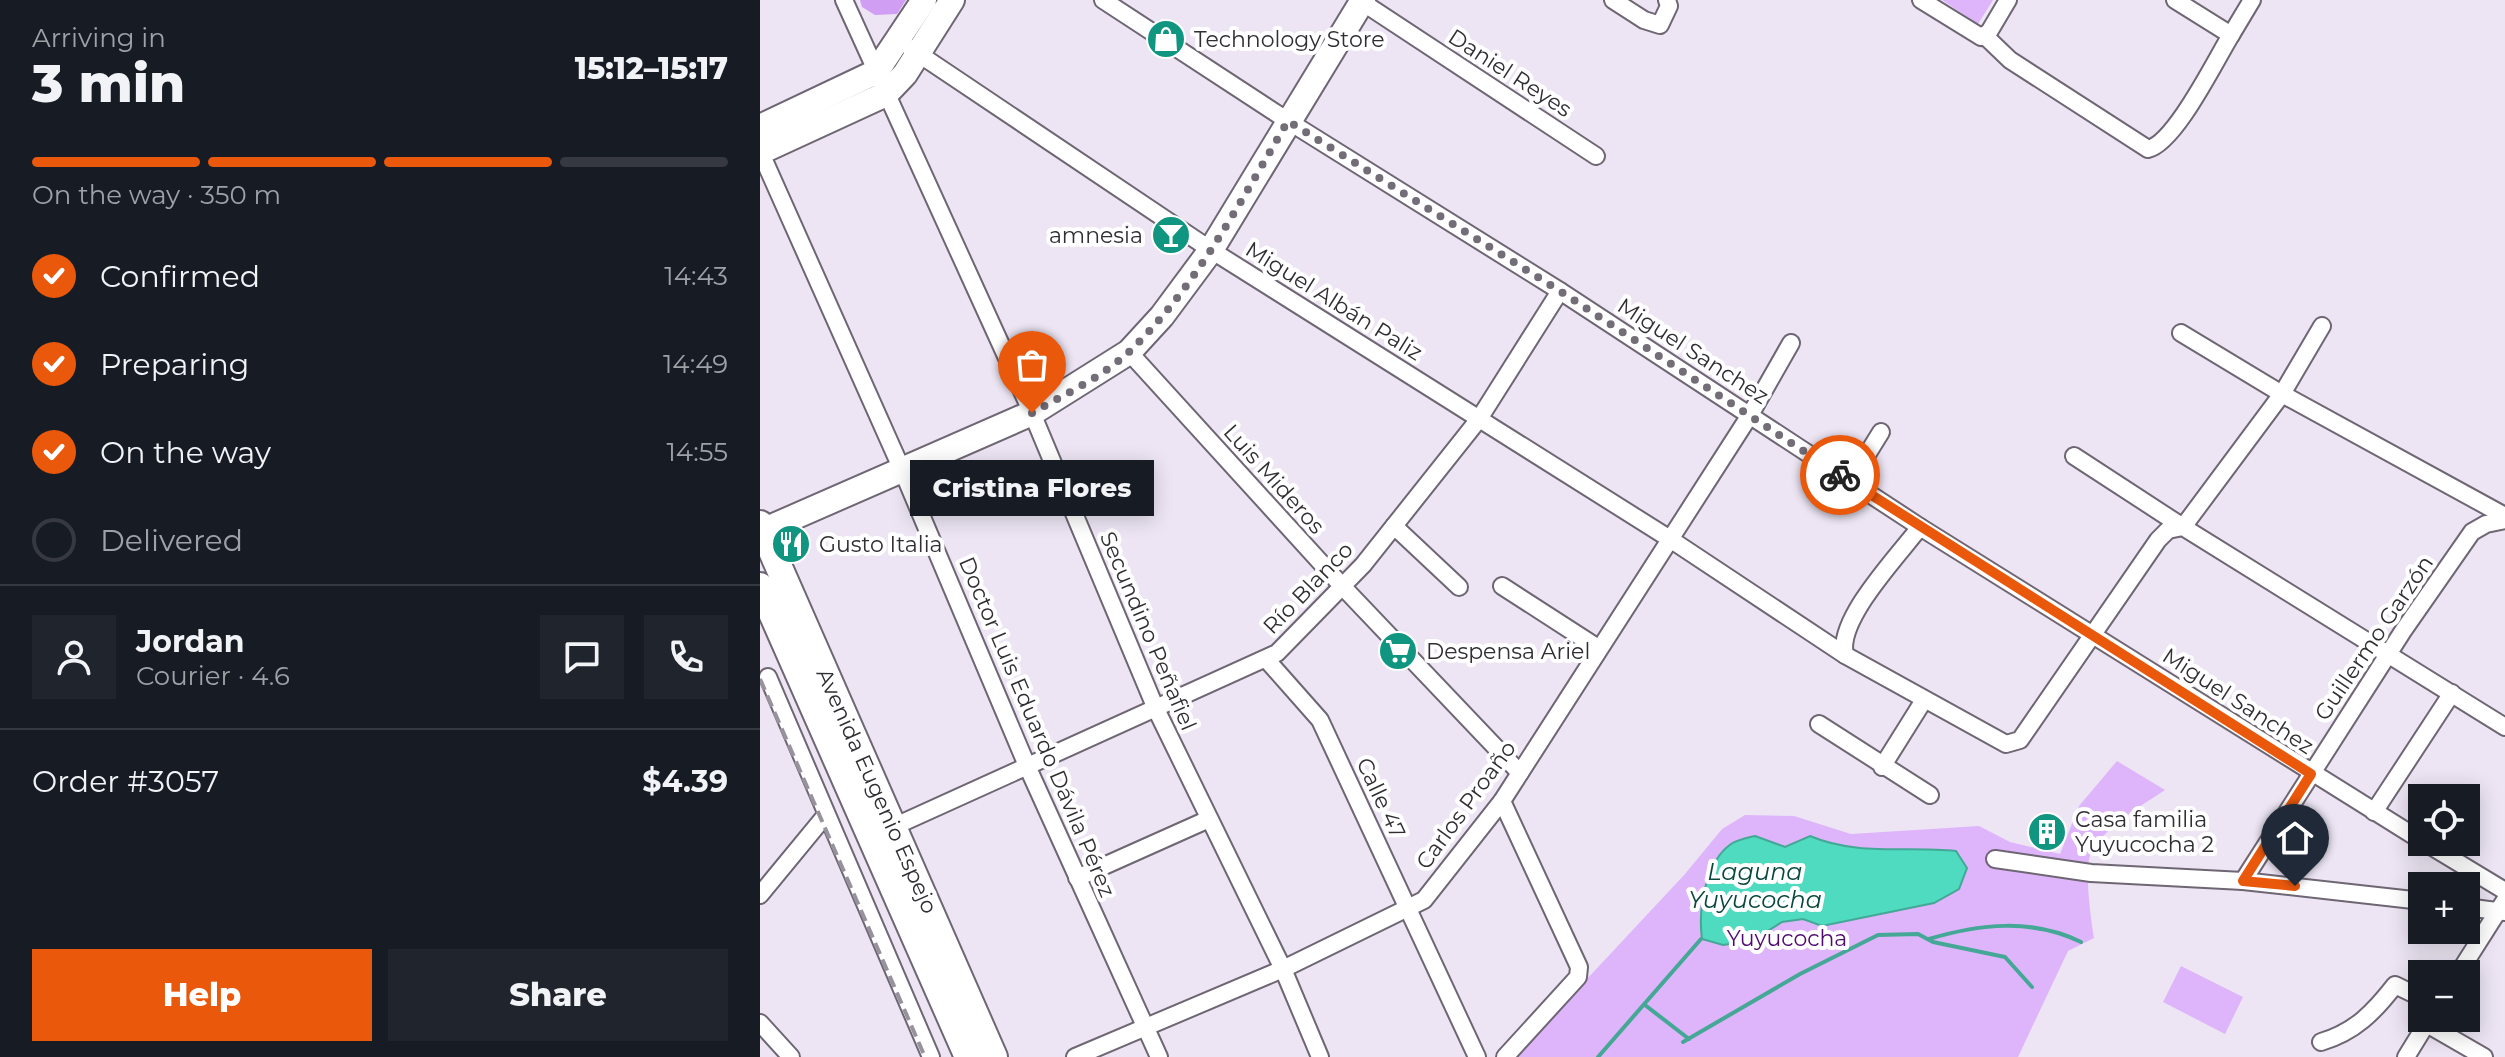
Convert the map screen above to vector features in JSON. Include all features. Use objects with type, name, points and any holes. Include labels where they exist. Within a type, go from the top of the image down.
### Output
[{"type":"main road","name":"Avenida Eugenio Espejo","points":[[761,529],[994,1057]]},
{"type":"main road","name":"Avenida Eugenio Espejo","points":[[760,586],[968,1057]]},
{"type":"street","name":"Secundino Peñafiel","points":[[844,0],[1032,413],[1156,709],[1283,969],[1320,1057]]},
{"type":"street","points":[[908,47],[924,0]]},
{"type":"street","points":[[760,152],[881,83],[908,47],[952,0]]},
{"type":"street","name":"Miguel Sanchez","points":[[1103,0],[1288,121],[1560,291],[1920,527],[2408,832]]},
{"type":"street","points":[[1613,0],[1644,20],[1660,25],[1669,6],[1667,0]]},
{"type":"street","points":[[1921,0],[1975,35],[1989,31],[2008,0]]},
{"type":"street","points":[[2175,0],[2231,35]]},
{"type":"street","points":[[1989,31],[2010,60],[2148,149],[2157,147],[2174,127],[2252,0]]},
{"type":"street","points":[[761,529],[903,472],[1032,413],[1129,352],[1162,316],[1211,250],[1361,1]]},
{"type":"street","name":"Daniel Reyes","points":[[1361,1],[1596,156]]},
{"type":"street","name":"Miguel Albán Paliz","points":[[908,47],[1211,250],[1670,539],[1845,655],[2006,744],[2020,740],[2091,632]]},
{"type":"street","points":[[760,127],[881,83]]},
{"type":"street","name":"Doctor Luis Eduardo Dávila Pérez","points":[[760,152],[903,472],[1028,768],[1159,1057]]},
{"type":"street","name":"Río Blanco","points":[[893,827],[1277,653],[1343,587],[1479,419],[1560,291]]},
{"type":"street","points":[[2091,632],[2158,540],[2168,530],[2183,527],[2282,394],[2322,326]]},
{"type":"street","points":[[2181,333],[2282,394],[2505,518]]},
{"type":"street","name":"Carlos Proaño","points":[[1075,1057],[1283,969],[1424,900],[1502,801],[1750,415],[1791,343]]},
{"type":"street","name":"Luis Mideros","points":[[1129,352],[1343,587],[1520,773]]},
{"type":"street","points":[[1850,482],[1881,432]]},
{"type":"street","points":[[2074,456],[2505,727]]},
{"type":"street","name":"Guillermo Garzón","points":[[2243,881],[2389,653],[2472,532],[2505,518]]},
{"type":"street","points":[[1394,526],[1459,587]]},
{"type":"street","points":[[1845,655],[1842,643],[1849,623],[1920,527]]},
{"type":"street","points":[[1502,586],[1598,648]]},
{"type":"street","name":"Calle 47","points":[[1266,659],[1320,720],[1477,1057]]},
{"type":"street","points":[[793,661],[764,680],[931,1057]]},
{"type":"street","points":[[2374,812],[2452,693]]},
{"type":"street","points":[[1882,767],[1924,700]]},
{"type":"street","points":[[1819,724],[1930,795]]},
{"type":"street","points":[[1502,801],[1579,967],[1578,977],[1505,1057]]},
{"type":"street","points":[[760,895],[825,816]]},
{"type":"street","points":[[1077,878],[1209,819]]},
{"type":"street","name":"Miguel Sanchez","points":[[2448,856],[2505,891]]},
{"type":"street","points":[[1995,859],[2091,873],[2243,881],[2408,899]]},
{"type":"street","points":[[2480,907],[2502,908]]},
{"type":"street","points":[[2467,960],[2502,908]]},
{"type":"street","points":[[2321,1042],[2349,1031],[2364,1020],[2395,985],[2408,991]]},
{"type":"street","points":[[760,1023],[791,1057]]},
{"type":"street","points":[[2406,1057],[2421,1032]]},
{"type":"street","points":[[2445,1032],[2484,1057]]},
{"type":"green space","points":[[1942,0],[1993,0],[1978,24]]},
{"type":"green space","name":"Yuyucocha","points":[[2117,761],[2165,790],[2116,824],[2092,851],[2088,879],[2094,938],[2068,951],[2018,1057],[1514,1057],[1685,874],[1722,829],[1745,815],[1794,816],[1851,834],[1979,826],[2010,842],[2060,854],[2079,806]]},
{"type":"green space","points":[[2181,966],[2243,997],[2225,1034],[2163,1002]]},
{"type":"shaded area","points":[[860,0],[906,0],[897,14],[875,15],[862,7]]},
{"type":"water","name":"Laguna Yuyucocha","points":[[1755,836],[1785,847],[1810,836],[1864,848],[1956,851],[1967,868],[1959,889],[1934,903],[1822,926],[1803,919],[1782,922],[1752,941],[1723,945],[1702,939],[1701,914],[1705,887],[1715,862],[1731,844]]},
{"type":"waterway","points":[[1929,939],[1967,930],[2005,926],[2044,929],[2081,942]]},
{"type":"waterway","points":[[1683,1042],[1800,974],[1878,935],[1918,934],[1933,942],[2005,957],[2032,987]]},
{"type":"waterway","points":[[1598,1057],[1701,939]]},
{"type":"waterway","points":[[1645,1005],[1689,1039]]},
{"type":"railway","points":[[760,679],[925,1057]]},
{"type":"way so far","points":[[1032,413],[1093,378],[1129,352],[1162,316],[1211,250],[1288,121],[1560,291],[1840,475]]},
{"type":"place","name":"Technology Store","points":[[1166,39]]},
{"type":"place","name":"amnesia","points":[[1171,235]]},
{"type":"place","name":"Cristina Flores","points":[[1032,413]]},
{"type":"place","name":"Gusto Italia","points":[[791,544]]},
{"type":"place","name":"Despensa Ariel","points":[[1398,651]]},
{"type":"place","name":"Casa familia Yuyucocha 2","points":[[2047,832]]},
{"type":"route","points":[[1840,475],[2311,774],[2243,881],[2295,886]]}]
